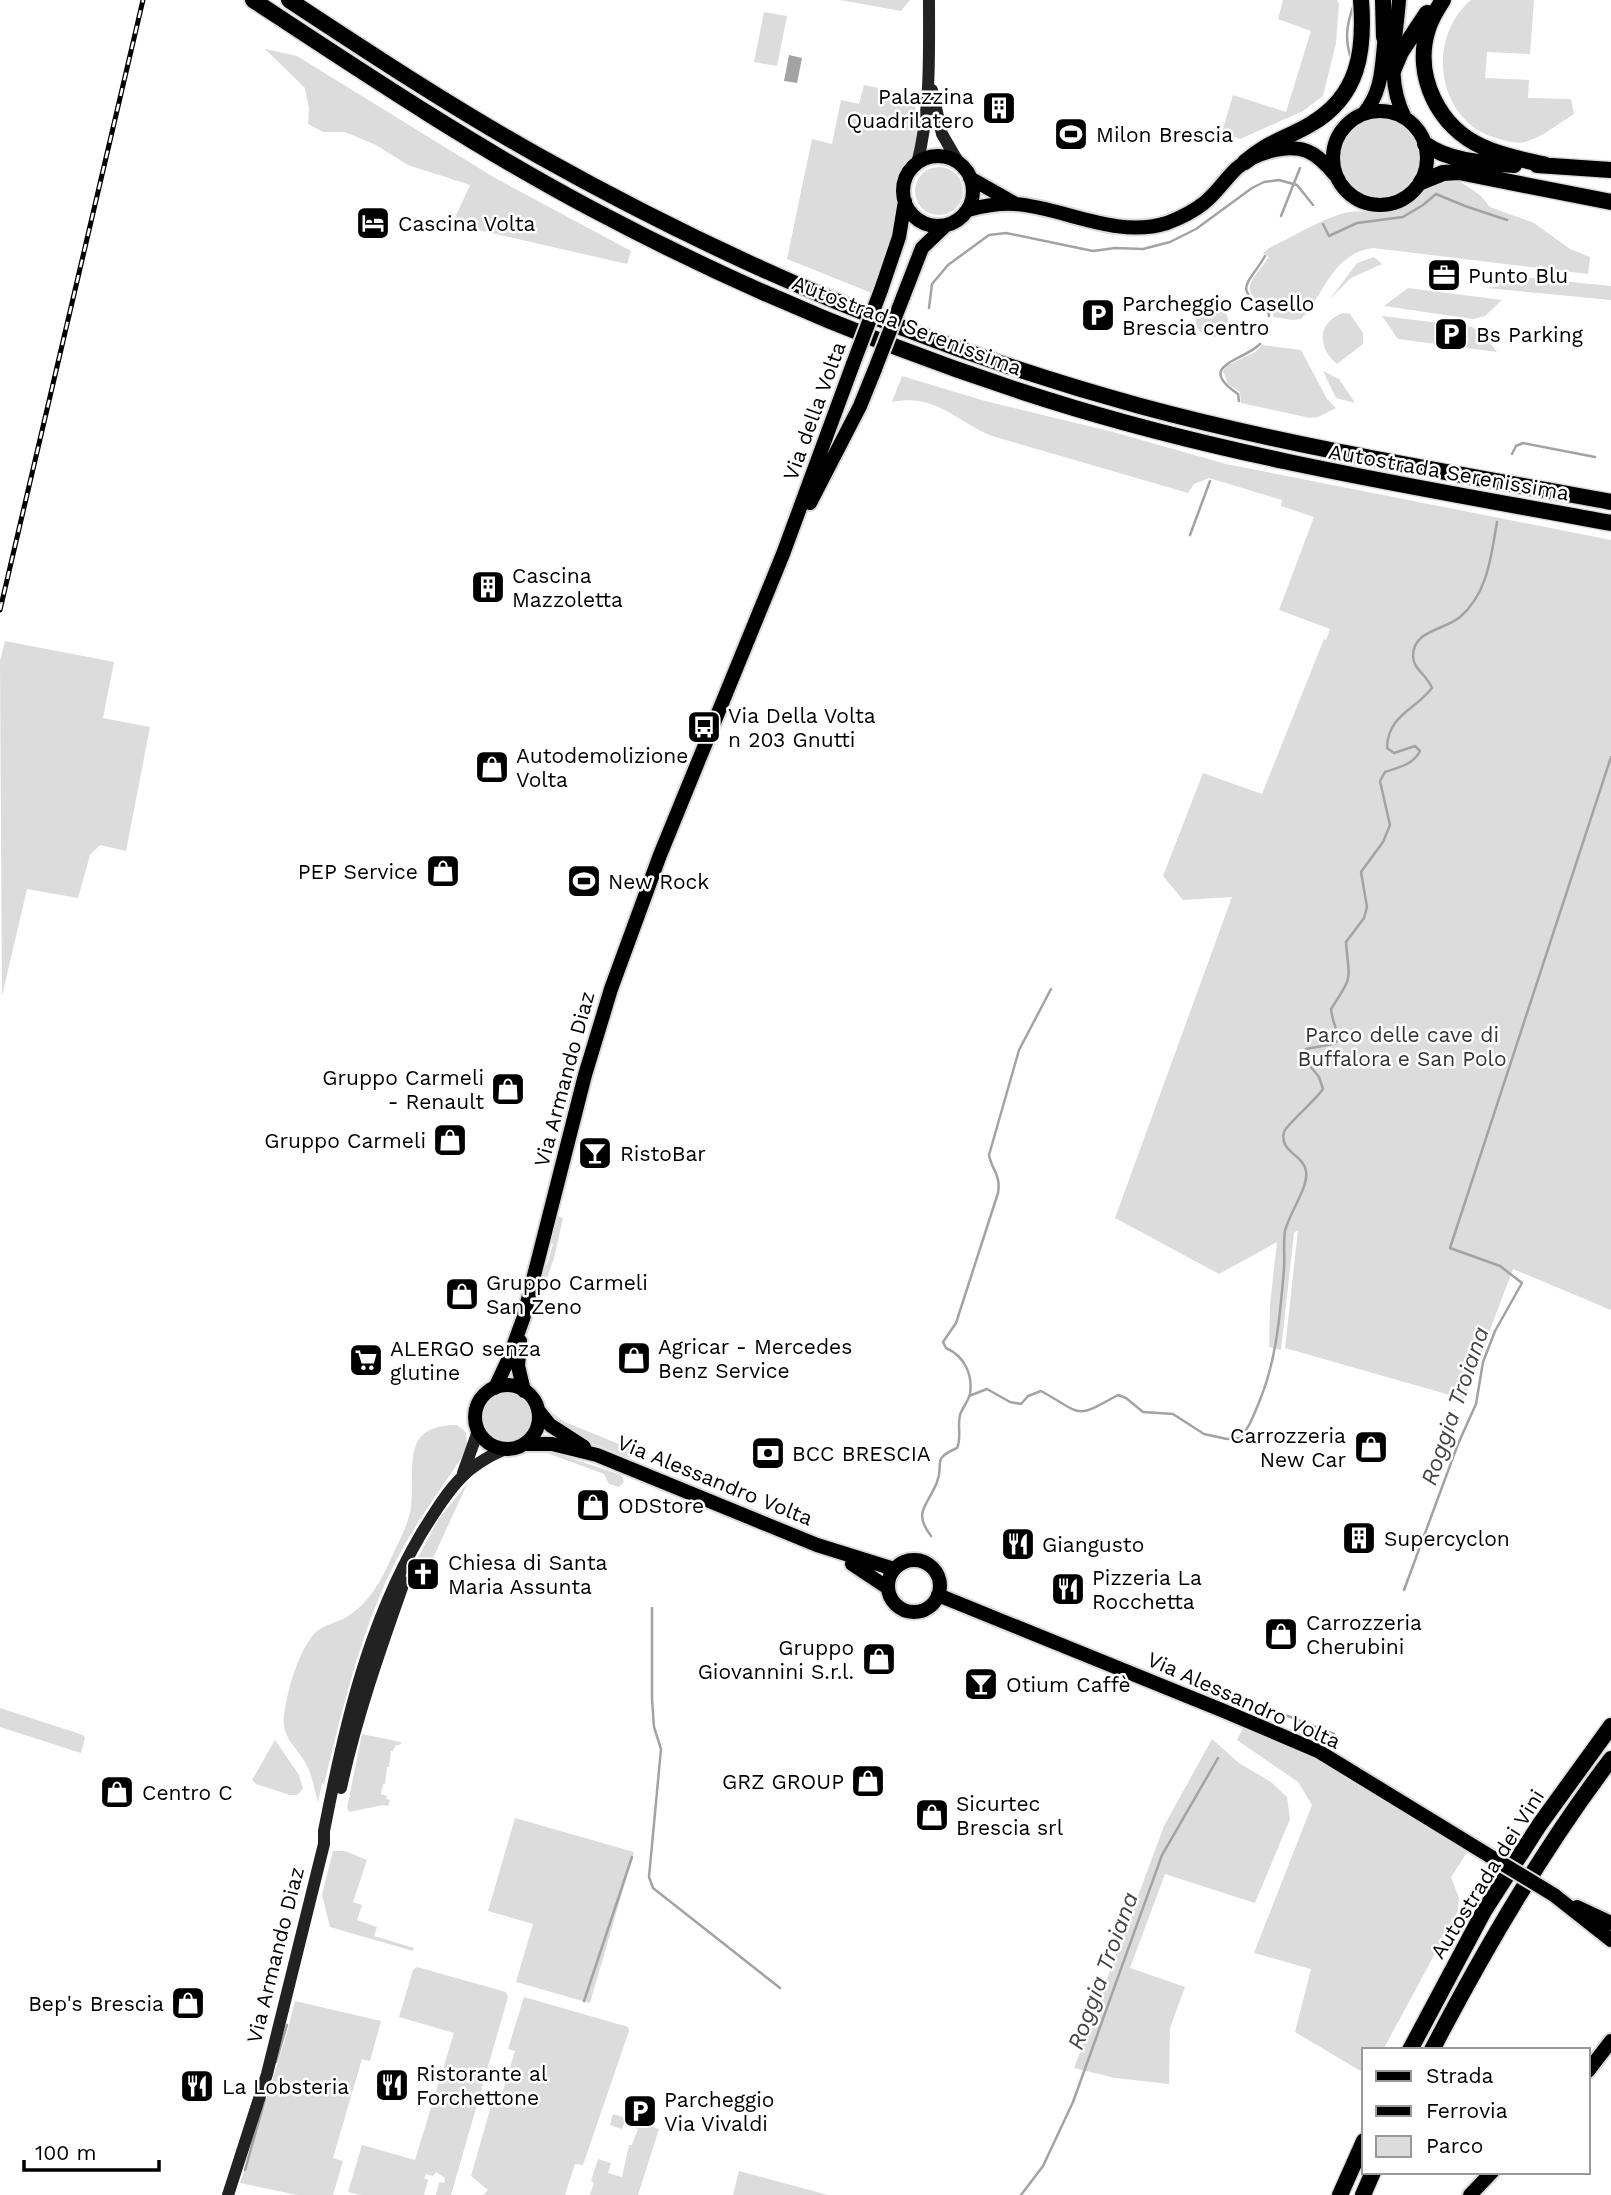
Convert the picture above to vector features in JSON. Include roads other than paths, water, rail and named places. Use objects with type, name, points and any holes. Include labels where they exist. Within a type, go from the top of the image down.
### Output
[{"type":"highway","name":"Autostrada Serenissima","points":[[253,0],[456,131],[591,209],[757,288],[855,330],[962,371],[1137,426],[1284,463],[1611,523]]},
{"type":"highway","name":"Autostrada Serenissima","points":[[289,0],[462,111],[597,188],[764,270],[967,351],[1140,406],[1288,442],[1611,502]]},
{"type":"highway","points":[[1245,162],[1273,141],[1310,125],[1342,99],[1352,83],[1359,60],[1361,0]]},
{"type":"highway","points":[[1383,0],[1384,37]]},
{"type":"highway","points":[[1393,71],[1401,52],[1435,0]]},
{"type":"highway","points":[[1443,0],[1427,30],[1424,56],[1427,84],[1440,111],[1465,138],[1483,148],[1546,166]]},
{"type":"highway","points":[[1425,144],[1443,155],[1465,159],[1611,170]]},
{"type":"highway","points":[[1420,182],[1443,173],[1459,172],[1611,202]]},
{"type":"highway","name":"Autostrada dei Vini","points":[[1411,2048],[1484,1911],[1540,1824],[1611,1726]]},
{"type":"highway","name":"Autostrada dei Vini","points":[[1433,2048],[1500,1923],[1557,1835],[1611,1759]]},
{"type":"highway","points":[[1340,2195],[1362,2146]]},
{"type":"highway","points":[[1363,2195],[1372,2174]]},
{"type":"main road","points":[[929,0],[929,73],[925,126],[917,164],[905,181],[905,201],[920,221],[945,226],[962,217],[968,210],[973,194],[970,178]]},
{"type":"main road","points":[[1364,113],[1372,104],[1379,88],[1390,0]]},
{"type":"main road","points":[[1399,0],[1393,71],[1395,94],[1405,118]]},
{"type":"main road","points":[[929,73],[938,124],[948,147],[970,178],[1015,204],[1118,226],[1152,226],[1173,220],[1204,203],[1245,162],[1268,152],[1305,150],[1325,163],[1352,196],[1374,205],[1397,202],[1410,194],[1420,182],[1427,164],[1425,144],[1414,125],[1405,118],[1381,110],[1364,113],[1351,120],[1340,131],[1305,150]]},
{"type":"main road","points":[[1335,174],[1333,148],[1340,131]]},
{"type":"main road","points":[[917,164],[939,157],[960,164]]},
{"type":"main road","name":"Via della Volta","points":[[660,856],[783,554],[881,290],[899,237],[905,201]]},
{"type":"main road","points":[[968,210],[1015,204]]},
{"type":"main road","name":"Via della Volta","points":[[783,554],[860,406],[922,248],[945,226]]},
{"type":"main road","name":"Via Armando Diaz","points":[[495,1388],[523,1319],[596,1035],[660,856]]},
{"type":"main road","name":"Via Armando Diaz","points":[[523,1319],[519,1366],[524,1391]]},
{"type":"main road","points":[[510,1386],[524,1391],[533,1399],[538,1410],[536,1429],[524,1444],[505,1449],[489,1444],[478,1431],[475,1415],[482,1397],[495,1388],[510,1386]]},
{"type":"main road","name":"Via Alessandro Volta","points":[[538,1410],[558,1431],[597,1455]]},
{"type":"main road","name":"Via Armando Diaz","points":[[229,2195],[267,2074],[324,1844],[324,1831],[341,1742],[370,1644],[395,1582],[419,1538],[461,1477],[478,1431]]},
{"type":"main road","name":"Via Alessandro Volta","points":[[524,1444],[552,1444],[597,1455],[817,1545],[876,1565],[894,1569],[910,1561],[927,1564],[937,1575],[940,1588],[938,1595],[927,1609],[910,1612],[895,1604],[888,1588],[868,1573],[817,1545]]},
{"type":"main road","name":"Via Armando Diaz","points":[[461,1477],[481,1461],[505,1449]]},
{"type":"main road","name":"Via Armando Diaz","points":[[324,1844],[330,1833],[351,1743],[374,1667],[419,1538]]},
{"type":"main road","points":[[888,1588],[894,1569]]},
{"type":"main road","name":"Via Alessandro Volta","points":[[938,1595],[1318,1751],[1554,1895],[1611,1923]]},
{"type":"main road","name":"Via Armando Diaz","points":[[370,1644],[374,1667]]},
{"type":"main road","name":"Via Alessandro Volta","points":[[1554,1895],[1611,1940]]},
{"type":"main road","points":[[1590,2070],[1611,2040]]},
{"type":"main road","points":[[1590,2072],[1611,2058]]},
{"type":"main road","points":[[1469,2195],[1490,2174]]},
{"type":"waterway","points":[[1351,59],[1347,33],[1353,7]]},
{"type":"waterway","points":[[1281,216],[1300,168]]},
{"type":"waterway","points":[[929,308],[932,284],[948,265],[989,235],[1006,233],[1093,251],[1115,248],[1143,249],[1170,242],[1196,229],[1264,182],[1279,180],[1297,185],[1313,205]]},
{"type":"waterway","points":[[1323,224],[1329,236],[1357,223],[1403,217],[1436,194],[1507,220]]},
{"type":"waterway","points":[[1265,256],[1249,280],[1247,291],[1268,309],[1269,316]]},
{"type":"waterway","points":[[1239,401],[1238,394],[1221,376],[1221,370],[1260,344]]},
{"type":"waterway","points":[[1512,454],[1516,446],[1523,443],[1595,457]]},
{"type":"waterway","points":[[1190,535],[1210,481]]},
{"type":"waterway","points":[[969,1396],[987,1389],[1010,1402],[1021,1404],[1028,1396],[1041,1391],[1072,1409],[1085,1411],[1118,1395],[1143,1412],[1173,1414],[1204,1434],[1227,1439],[1240,1438],[1252,1420],[1266,1384],[1277,1336],[1285,1231],[1306,1177],[1304,1165],[1285,1144],[1284,1132],[1323,1089],[1319,1077],[1302,1056],[1306,1049],[1333,1044],[1339,1040],[1331,1009],[1347,983],[1349,972],[1346,942],[1364,918],[1367,907],[1361,872],[1383,842],[1390,825],[1380,781],[1385,772],[1410,762],[1420,751],[1415,746],[1394,753],[1387,748],[1388,737],[1403,714],[1432,688],[1415,665],[1414,647],[1424,636],[1460,617],[1477,597],[1487,573],[1497,522]]},
{"type":"waterway","name":"Roggia Troiana","points":[[1404,1590],[1458,1444],[1476,1404],[1483,1362],[1495,1331],[1522,1283],[1500,1266],[1450,1248],[1611,757]]},
{"type":"waterway","points":[[931,1536],[925,1527],[922,1514],[937,1482],[941,1459],[957,1448],[960,1415],[971,1387],[966,1366],[943,1342],[956,1323],[998,1193],[997,1177],[989,1155],[1019,1050],[1051,989]]},
{"type":"waterway","points":[[652,1608],[652,1699],[654,1727],[661,1749],[649,1877],[653,1888],[780,1988]]},
{"type":"waterway","name":"Roggia Troiana","points":[[1252,1702],[1334,1734]]},
{"type":"waterway","name":"Roggia Troiana","points":[[1021,2195],[1043,2166],[1073,2102],[1162,1855],[1218,1758]]},
{"type":"waterway","points":[[584,2001],[632,1857]]},
{"type":"waterway","points":[[276,2062],[287,2025]]},
{"type":"waterway","points":[[245,2170],[265,2099]]},
{"type":"railway","points":[[0,610],[143,0]]},
{"type":"place","name":"Palazzina Quadrilatero","points":[[999,108]]},
{"type":"place","name":"Milon Brescia","points":[[1071,134]]},
{"type":"place","name":"Cascina Volta","points":[[373,223]]},
{"type":"place","name":"Punto Blu","points":[[1444,275]]},
{"type":"place","name":"Parcheggio Casello Brescia centro","points":[[1098,315]]},
{"type":"place","name":"Bs Parking","points":[[1451,334]]},
{"type":"place","name":"Cascina Mazzoletta","points":[[488,587]]},
{"type":"place","name":"Via Della Volta n 203 Gnutti","points":[[704,727]]},
{"type":"place","name":"Autodemolizione Volta","points":[[492,767]]},
{"type":"place","name":"PEP Service","points":[[443,871]]},
{"type":"place","name":"New Rock","points":[[584,881]]},
{"type":"place","name":"Gruppo Carmeli - Renault","points":[[508,1089]]},
{"type":"place","name":"Gruppo Carmeli","points":[[450,1140]]},
{"type":"place","name":"RistoBar","points":[[595,1153]]},
{"type":"place","name":"Gruppo Carmeli San Zeno","points":[[462,1294]]},
{"type":"place","name":"Agricar - Mercedes Benz Service","points":[[634,1358]]},
{"type":"place","name":"ALERGO senza glutine","points":[[366,1360]]},
{"type":"place","name":"Carrozzeria New Car","points":[[1371,1447]]},
{"type":"place","name":"BCC BRESCIA","points":[[768,1453]]},
{"type":"place","name":"ODStore","points":[[593,1505]]},
{"type":"place","name":"Supercyclon","points":[[1359,1538]]},
{"type":"place","name":"Giangusto","points":[[1018,1544]]},
{"type":"place","name":"Chiesa di Santa Maria Assunta","points":[[423,1574]]},
{"type":"place","name":"Pizzeria La Rocchetta","points":[[1068,1589]]},
{"type":"place","name":"Carrozzeria Cherubini","points":[[1281,1634]]},
{"type":"place","name":"Gruppo Giovannini S.r.l.","points":[[879,1659]]},
{"type":"place","name":"Otium Caffè","points":[[981,1684]]},
{"type":"place","name":"GRZ GROUP","points":[[868,1781]]},
{"type":"place","name":"Centro C","points":[[117,1792]]},
{"type":"place","name":"Sicurtec Brescia srl","points":[[932,1815]]},
{"type":"place","name":"Bep's Brescia","points":[[188,2003]]},
{"type":"place","name":"Ristorante al Forchettone","points":[[392,2085]]},
{"type":"place","name":"La Lobsteria","points":[[197,2086]]},
{"type":"place","name":"Parcheggio Via Vivaldi","points":[[640,2111]]},
{"type":"park label","name":"Parco delle cave di Buffalora e San Polo","points":[[1402,1046]]}]
